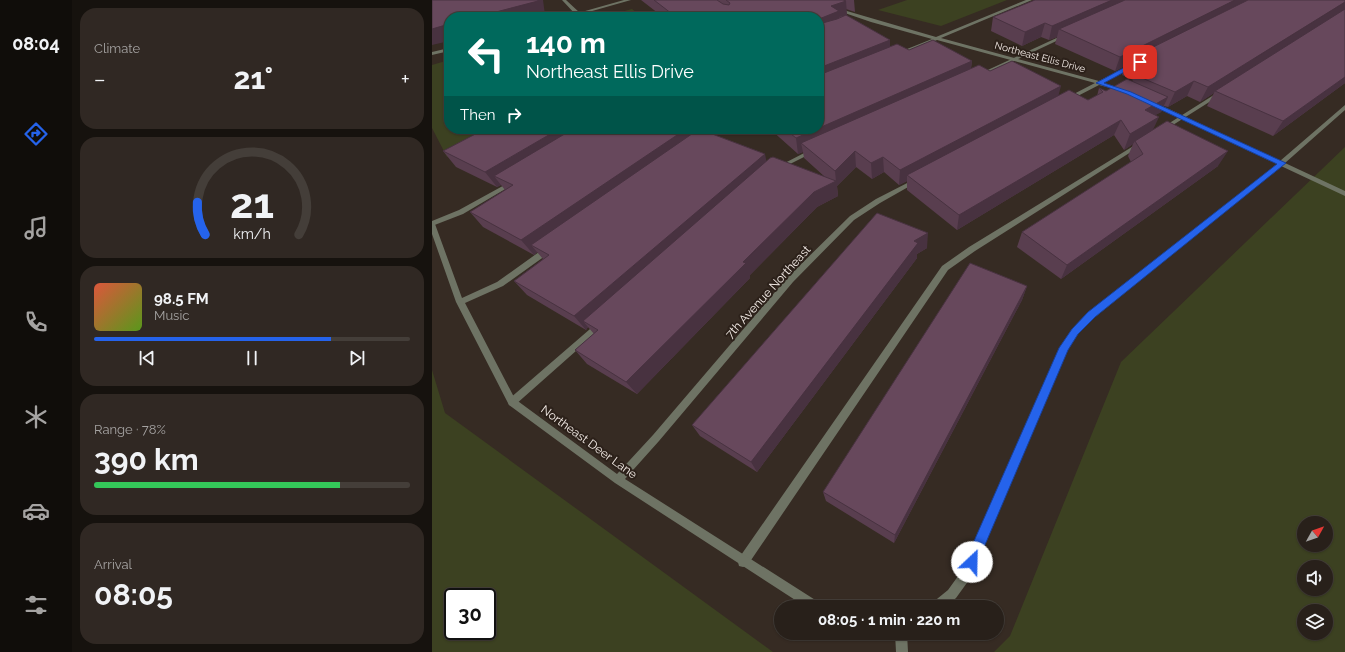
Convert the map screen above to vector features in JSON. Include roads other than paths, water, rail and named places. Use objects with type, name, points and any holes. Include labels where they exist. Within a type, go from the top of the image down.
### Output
[{"type":"street","points":[[564,0],[576,12]]},
{"type":"street","points":[[585,12],[629,0]]},
{"type":"street","points":[[895,55],[1030,0]]},
{"type":"street","name":"Northeast Ellis Drive","points":[[834,9],[935,39],[1015,59],[1129,93]]},
{"type":"street","points":[[854,21],[861,18]]},
{"type":"street","points":[[973,78],[1074,32]]},
{"type":"street","points":[[432,54],[444,50]]},
{"type":"street","points":[[1064,102],[1142,61]]},
{"type":"street","points":[[744,562],[778,515],[945,268],[972,249],[1228,88]]},
{"type":"street","points":[[1150,102],[1345,194]]},
{"type":"street","points":[[945,600],[952,594],[965,576],[1064,348],[1075,331],[1092,315],[1282,163],[1345,107]]},
{"type":"street","points":[[701,143],[713,134]]},
{"type":"street","points":[[771,171],[821,147]]},
{"type":"street","points":[[432,224],[461,212],[520,178]]},
{"type":"street","name":"7th Avenue Northeast","points":[[618,480],[656,438],[790,280],[852,218],[878,201],[920,179]]},
{"type":"street","name":"Northeast Deer Lane","points":[[432,224],[460,302],[512,402],[618,480],[805,600]]},
{"type":"street","points":[[460,302],[500,284],[558,243]]},
{"type":"street","points":[[512,402],[608,317]]},
{"type":"street","points":[[901,640],[902,652]]}]
